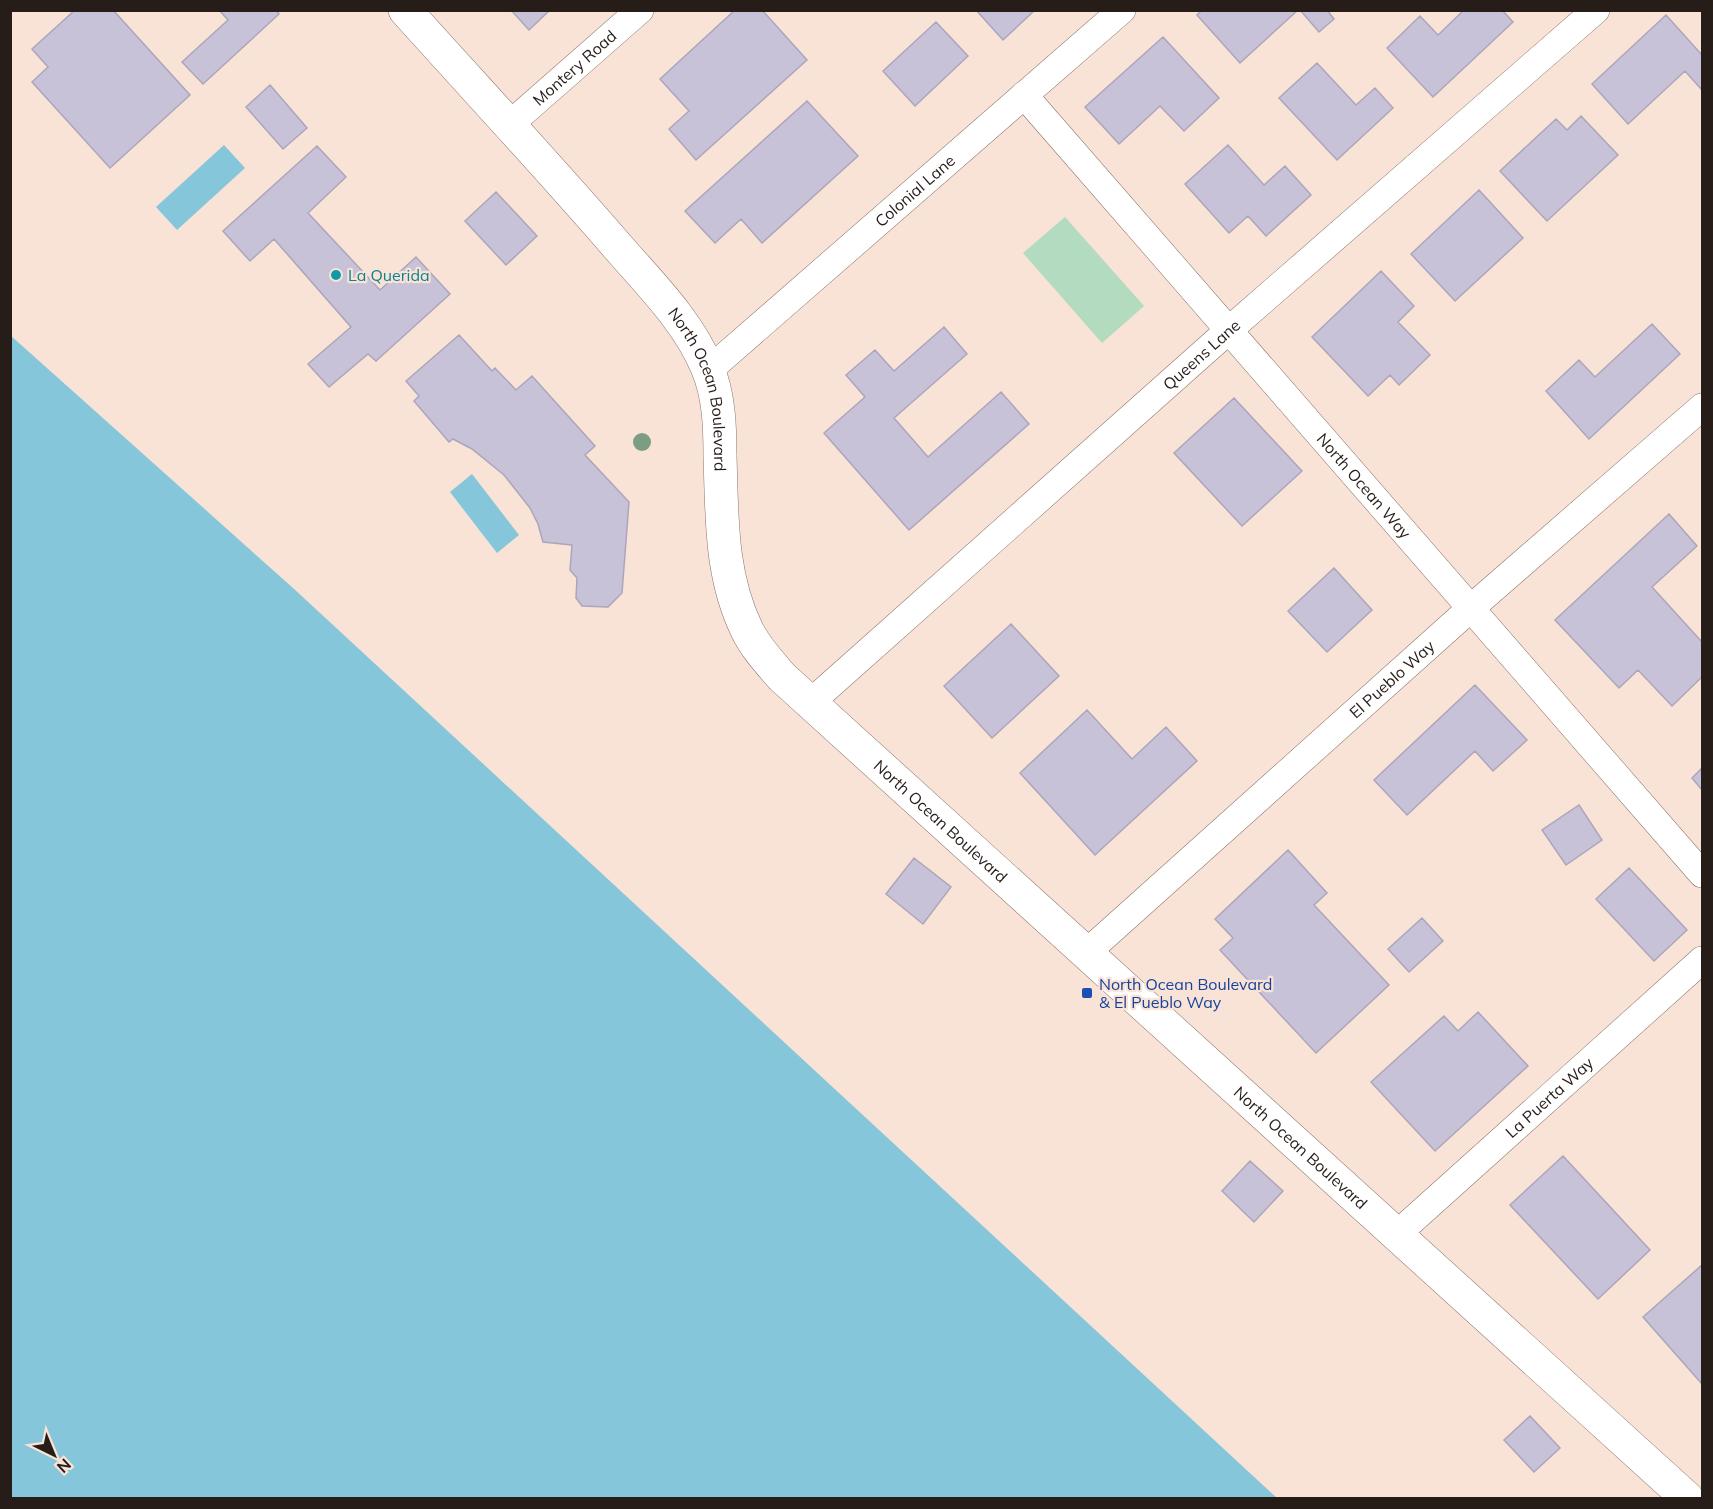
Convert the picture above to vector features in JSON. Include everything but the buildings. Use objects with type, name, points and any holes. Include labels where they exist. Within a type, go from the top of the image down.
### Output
[{"type":"street","name":"North Ocean Boulevard","points":[[405,10],[594,219],[665,302],[699,349],[709,370],[720,431],[723,551],[730,584],[747,631],[782,677],[1687,1498]]},
{"type":"street","name":"Montery Road","points":[[508,126],[640,10]]},
{"type":"street","name":"Colonial Lane","points":[[709,370],[1122,10]]},
{"type":"street","name":"Queens Lane","points":[[810,703],[1228,330],[1596,10]]},
{"type":"street","name":"North Ocean Way","points":[[1024,95],[1702,874]]},
{"type":"street","name":"El Pueblo Way","points":[[1085,954],[1471,608],[1702,407]]},
{"type":"street","name":"La Puerta Way","points":[[1396,1235],[1702,960]]},
{"type":"green space","points":[[1065,217],[1144,306],[1102,343],[1023,253]]},
{"type":"water","points":[[224,145],[245,168],[177,230],[156,207]]},
{"type":"water","points":[[10,335],[293,588],[1277,1498],[11,1498]]},
{"type":"water","points":[[472,474],[519,535],[497,553],[450,492]]},
{"type":"place","name":"La Querida","points":[[336,275]]},
{"type":"place","name":"North Ocean Boulevard & El Pueblo Way","points":[[1087,993]]}]
